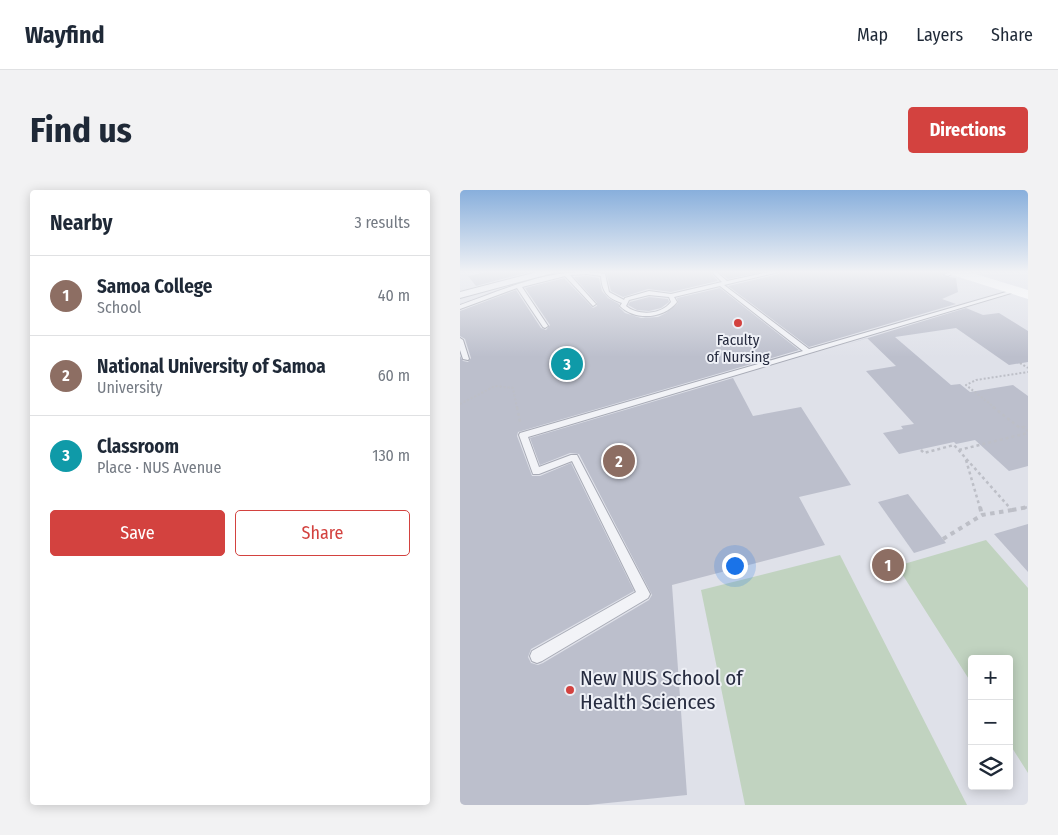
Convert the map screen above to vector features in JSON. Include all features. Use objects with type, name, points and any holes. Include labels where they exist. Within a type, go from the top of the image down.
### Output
[{"type":"lane","points":[[460,308],[483,300]]},
{"type":"lane","points":[[527,300],[545,326]]},
{"type":"lane","points":[[589,300],[593,304]]},
{"type":"lane","points":[[616,300],[624,302],[627,300]]},
{"type":"lane","points":[[624,302],[623,306],[626,310],[648,314],[669,308],[674,302],[673,300]]},
{"type":"lane","points":[[744,300],[808,352]]},
{"type":"lane","points":[[536,656],[644,594],[574,457],[536,472],[522,435],[808,352],[998,300]]},
{"type":"lane","points":[[460,340],[466,359]]},
{"type":"path","points":[[1020,363],[1028,370]]},
{"type":"path","points":[[958,450],[1028,432],[1024,427],[1020,428],[966,385],[976,380],[1028,370]]},
{"type":"path","points":[[460,404],[495,386],[513,388],[522,435]]},
{"type":"path","points":[[921,450],[924,452],[954,446],[1012,510]]},
{"type":"path","points":[[966,459],[982,515]]},
{"type":"path","points":[[943,539],[982,515],[1028,507]]},
{"type":"green space","points":[[986,540],[1028,588],[1028,773],[1013,749],[1013,655],[968,655],[968,678],[897,566]]},
{"type":"green space","points":[[840,555],[967,805],[745,805],[701,590]]},
{"type":"building","name":"New NUS School of Health Sciences","points":[[490,300],[522,300],[541,328],[546,330],[550,325],[533,300],[585,300],[593,308],[597,306],[594,300],[611,300],[619,304],[619,307],[625,313],[641,318],[658,317],[666,313],[678,303],[677,300],[735,300],[799,350],[518,432],[517,436],[532,476],[540,476],[571,463],[634,591],[531,649],[528,657],[531,663],[538,665],[543,663],[649,600],[652,595],[579,454],[570,453],[540,465],[530,438],[733,378],[753,416],[801,407],[851,485],[799,497],[825,545],[672,585],[687,795],[588,805],[460,805],[460,356],[463,361],[468,362],[471,358],[465,339],[460,336],[460,311]]},
{"type":"building","points":[[639,300],[668,300],[669,302],[661,308],[649,311],[637,310],[628,305],[630,302]]},
{"type":"building","points":[[746,300],[944,300],[956,304],[809,347]]},
{"type":"building","points":[[966,308],[983,315],[999,313],[1028,331],[1028,362],[1009,365],[956,328],[895,337],[951,385],[960,384],[970,392],[1013,385],[1028,396],[1028,466],[1009,471],[975,440],[956,444],[954,442],[899,454],[883,433],[903,429],[901,426],[914,424],[866,371],[896,366],[867,338]]},
{"type":"building","points":[[908,494],[946,543],[914,553],[878,502]]},
{"type":"building","points":[[1028,524],[1028,572],[994,534]]},
{"type":"place","name":"Faculty of Nursing","points":[[738,323]]},
{"type":"place","name":"Classroom","points":[[567,364]]},
{"type":"place","name":"National University of Samoa","points":[[619,461]]},
{"type":"place","name":"Samoa College","points":[[888,565]]},
{"type":"place","name":"New NUS School of Health Sciences","points":[[570,690]]}]
